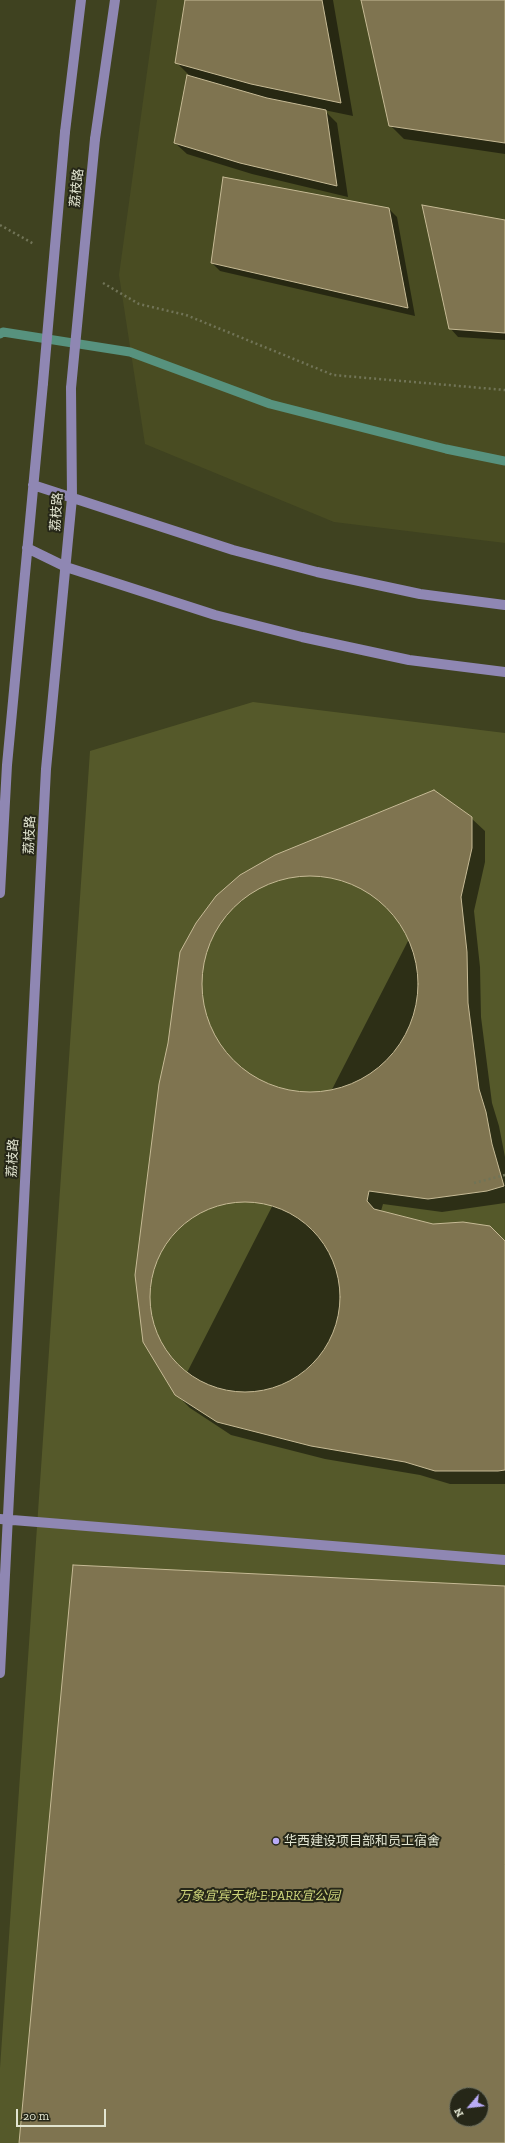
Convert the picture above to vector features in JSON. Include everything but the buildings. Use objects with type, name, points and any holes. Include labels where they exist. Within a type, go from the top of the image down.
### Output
[{"type":"street","name":"荔枝路","points":[[0,893],[7,765],[65,132],[81,0]]},
{"type":"street","name":"荔枝路","points":[[0,1673],[4,1519],[46,777],[72,498],[71,388],[95,139],[115,0]]},
{"type":"street","points":[[33,485],[233,550],[317,572],[420,594],[505,605]]},
{"type":"street","points":[[27,548],[66,567],[215,614],[302,637],[409,660],[505,672]]},
{"type":"street","points":[[4,1519],[505,1560]]},
{"type":"path","points":[[0,225],[40,247]]},
{"type":"path","points":[[100,282],[139,304],[186,315],[333,375],[505,390]]},
{"type":"path","points":[[474,1183],[505,1175]]},
{"type":"shaded area","points":[[157,0],[505,0],[505,543],[334,522],[145,444],[119,275]]},
{"type":"green space","name":"万象宜宾天地-E·PARK宜公园","points":[[253,702],[505,733],[505,2143],[0,2143],[0,2068],[90,751]]},
{"type":"waterway","points":[[0,334],[3,332],[130,352],[270,404],[446,449],[505,461]]},
{"type":"place","name":"华西建设项目部和员工宿舍","points":[[276,1841]]}]
